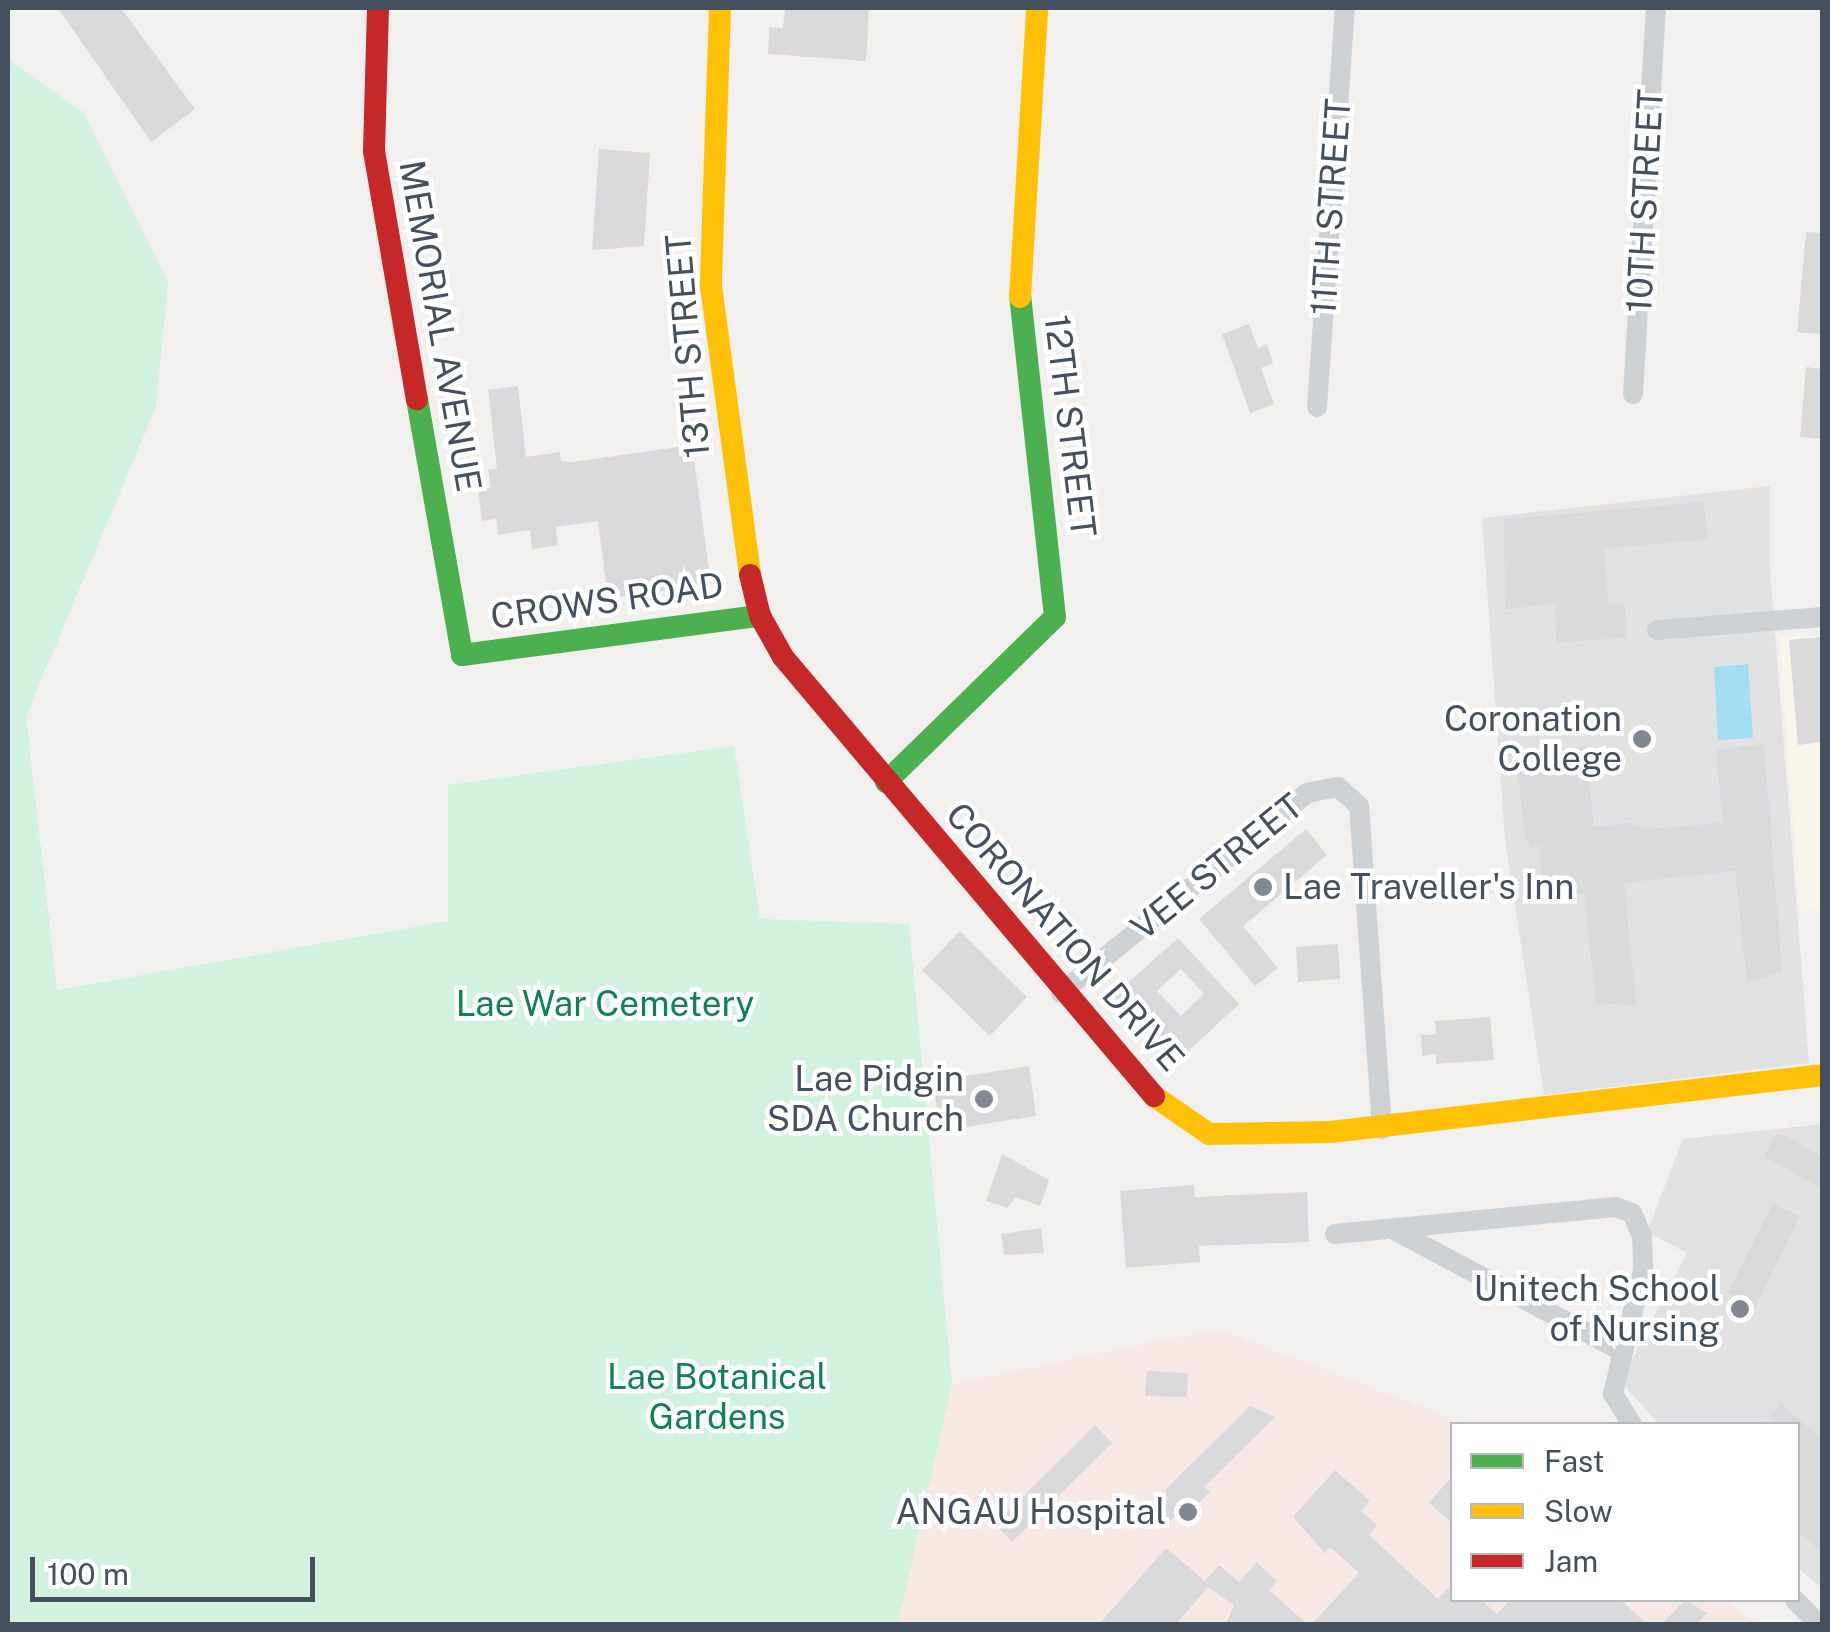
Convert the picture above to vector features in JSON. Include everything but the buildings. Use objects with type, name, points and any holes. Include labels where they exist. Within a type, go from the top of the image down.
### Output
[{"type":"street","name":"MEMORIAL AVENUE","points":[[378,8],[374,150],[462,655]]},
{"type":"street","name":"13TH STREET","points":[[720,8],[711,286],[746,558],[760,616]]},
{"type":"street","name":"12TH STREET","points":[[886,782],[1055,616],[1018,278],[1037,8]]},
{"type":"street","name":"11TH STREET","points":[[1317,407],[1345,8]]},
{"type":"street","name":"10TH STREET","points":[[1633,394],[1656,8]]},
{"type":"street","name":"CROWS ROAD","points":[[462,655],[760,616]]},
{"type":"street","name":"CORONATION DRIVE","points":[[760,616],[784,657],[1061,993],[1163,1105],[1209,1134],[1382,1128],[1822,1075]]},
{"type":"street","points":[[1658,630],[1822,617]]},
{"type":"street","name":"VEE STREET","points":[[1061,993],[1308,793],[1338,787],[1360,806],[1382,1128]]},
{"type":"street","points":[[1335,1234],[1616,1207],[1632,1213],[1642,1236],[1642,1270],[1613,1394],[1631,1422]]},
{"type":"street","points":[[1392,1229],[1622,1351]]},
{"type":"street","points":[[1796,1602],[1818,1624]]},
{"type":"shaded area","name":"Coronation College","points":[[1770,486],[1770,567],[1809,1063],[1544,1095],[1505,840],[1482,518]]},
{"type":"shaded area","points":[[1822,635],[1822,910],[1800,912],[1779,638]]},
{"type":"shaded area","name":"Unitech School of Nursing","points":[[1822,1124],[1822,1588],[1800,1570],[1800,1422],[1657,1422],[1625,1387],[1629,1365],[1687,1253],[1647,1232],[1683,1139]]},
{"type":"shaded area","name":"ANGAU Hospital","points":[[1218,1329],[1462,1422],[1450,1422],[1450,1602],[1728,1602],[1759,1624],[898,1624],[952,1384]]},
{"type":"green space","name":"Lae Botanical Gardens","points":[[8,59],[83,112],[168,282],[156,407],[26,716],[57,990],[448,921],[448,785],[734,746],[760,919],[909,924],[952,1384],[898,1624],[8,1624]]},
{"type":"water","points":[[1748,664],[1753,738],[1718,740],[1714,667]]},
{"type":"traffic: fast","points":[[886,782],[1055,617],[1020,297]]},
{"type":"traffic: fast","points":[[417,399],[462,655],[760,616]]},
{"type":"traffic: slow","points":[[720,8],[711,286],[750,575]]},
{"type":"traffic: slow","points":[[1020,297],[1037,8]]},
{"type":"traffic: slow","points":[[1154,1096],[1209,1134],[1331,1132],[1822,1075]]},
{"type":"traffic: jam","points":[[378,8],[374,151],[417,399]]},
{"type":"traffic: jam","points":[[750,575],[760,616],[783,657],[1154,1096]]},
{"type":"place","name":"Coronation College","points":[[1642,739]]},
{"type":"place","name":"Lae Traveller's Inn","points":[[1263,887]]},
{"type":"place","name":"Lae Pidgin SDA Church","points":[[984,1099]]},
{"type":"place","name":"Unitech School of Nursing","points":[[1740,1309]]},
{"type":"place","name":"ANGAU Hospital","points":[[1188,1512]]},
{"type":"park label","name":"Lae War Cemetery","points":[[605,1004]]}]
